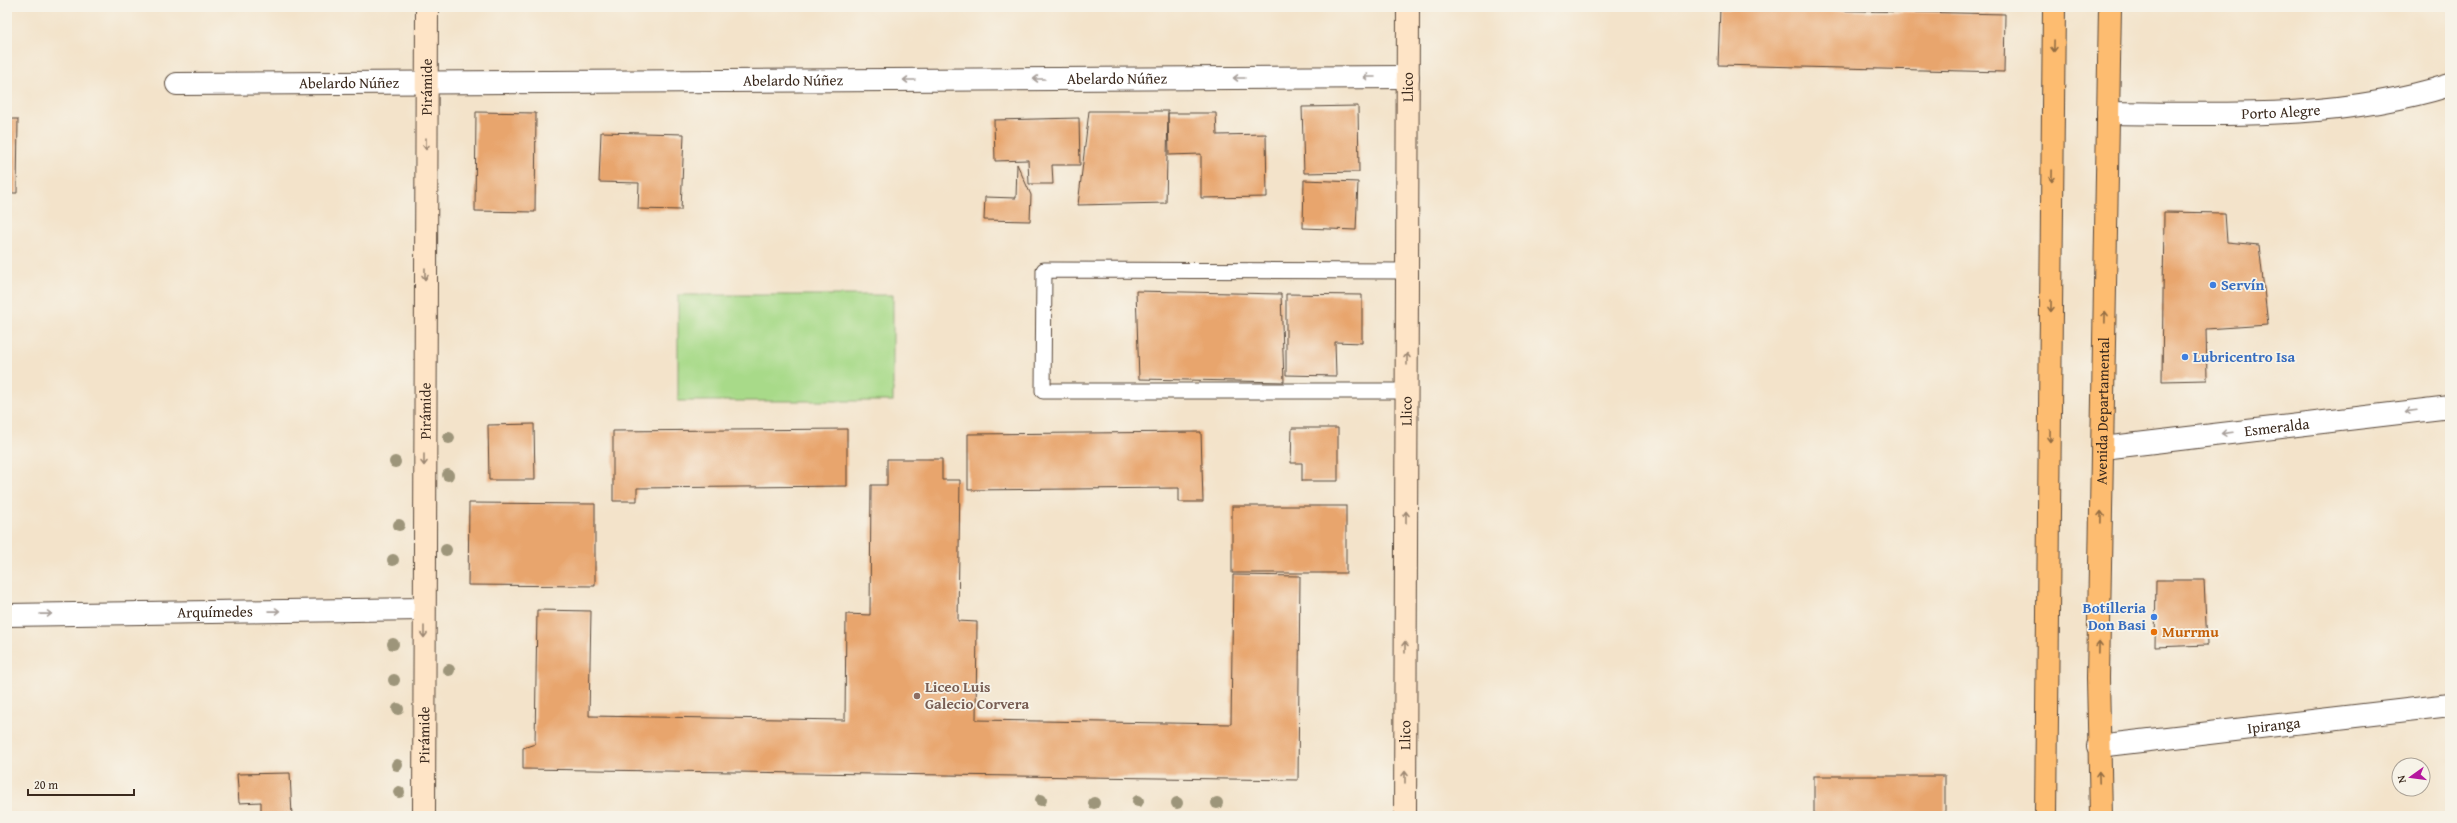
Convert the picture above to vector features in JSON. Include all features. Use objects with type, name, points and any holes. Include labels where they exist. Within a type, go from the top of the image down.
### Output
[{"type":"main road","points":[[2046,816],[2054,7]]},
{"type":"main road","name":"Avenida Departamental","points":[[2101,816],[2098,746],[2110,7]]},
{"type":"street","name":"Pirámide","points":[[424,816],[427,7]]},
{"type":"street","name":"Llico","points":[[1405,816],[1408,7]]},
{"type":"street","name":"Abelardo Núñez","points":[[177,84],[1408,77]]},
{"type":"street","name":"Porto Alegre","points":[[2108,113],[2316,112],[2398,99],[2450,84]]},
{"type":"street","name":"Esmeralda","points":[[2103,448],[2450,407]]},
{"type":"street","name":"Arquímedes","points":[[7,615],[424,609]]},
{"type":"street","name":"Ipiranga","points":[[2098,746],[2450,705]]},
{"type":"lane","points":[[1406,391],[1042,391],[1044,270],[1407,271]]},
{"type":"green space","points":[[678,295],[893,295],[893,401],[678,401]]},
{"type":"building","points":[[1720,8],[2005,14],[2004,72],[1718,65]]},
{"type":"building","points":[[1358,106],[1359,172],[1304,173],[1302,107]]},
{"type":"building","points":[[1089,111],[1168,111],[1166,203],[1078,205]]},
{"type":"building","points":[[476,112],[536,113],[535,212],[475,211]]},
{"type":"building","points":[[1168,113],[1216,113],[1217,135],[1266,134],[1267,197],[1201,198],[1201,154],[1169,155]]},
{"type":"building","points":[[1079,118],[1080,165],[1052,165],[1053,184],[1029,184],[1028,160],[995,161],[994,120]]},
{"type":"building","points":[[7,119],[18,119],[17,193],[7,193]]},
{"type":"building","points":[[601,132],[684,134],[681,210],[638,209],[639,183],[599,182]]},
{"type":"building","points":[[1017,164],[1031,195],[1030,221],[984,220],[985,197],[1016,198]]},
{"type":"building","points":[[1304,180],[1358,182],[1356,230],[1303,228]]},
{"type":"building","name":"Servín","points":[[2164,212],[2225,213],[2227,242],[2259,245],[2268,325],[2206,329],[2207,380],[2162,381]]},
{"type":"building","points":[[1136,291],[1281,294],[1284,382],[1139,379]]},
{"type":"building","points":[[1286,294],[1362,295],[1362,343],[1335,342],[1336,376],[1286,375]]},
{"type":"building","points":[[534,424],[535,480],[489,480],[488,425]]},
{"type":"building","points":[[1292,428],[1338,428],[1338,481],[1302,481],[1302,463],[1291,463]]},
{"type":"building","points":[[847,429],[847,486],[637,488],[637,501],[613,501],[613,431]]},
{"type":"building","points":[[1201,432],[1203,502],[1179,502],[1179,488],[968,490],[968,434]]},
{"type":"building","points":[[887,459],[942,459],[942,480],[960,480],[958,621],[977,622],[976,720],[1231,724],[1233,575],[1300,576],[1298,780],[523,769],[523,748],[535,744],[537,610],[591,611],[589,716],[845,720],[846,614],[870,615],[871,485],[887,485]]},
{"type":"building","points":[[469,503],[595,504],[595,586],[468,585]]},
{"type":"building","points":[[1232,506],[1346,506],[1346,573],[1232,573]]},
{"type":"building","points":[[2156,580],[2204,580],[2207,645],[2155,647]]},
{"type":"building","points":[[290,773],[292,816],[261,816],[261,802],[239,803],[237,774]]},
{"type":"building","points":[[1814,776],[1945,776],[1945,816],[1814,816]]},
{"type":"place","name":"Servín","points":[[2213,285]]},
{"type":"place","name":"Lubricentro Isa","points":[[2185,357]]},
{"type":"place","name":"Botilleria Don Basi","points":[[2154,617]]},
{"type":"place","name":"Murrmu","points":[[2154,632]]},
{"type":"place","name":"Liceo Luis Galecio Corvera","points":[[917,696]]}]
